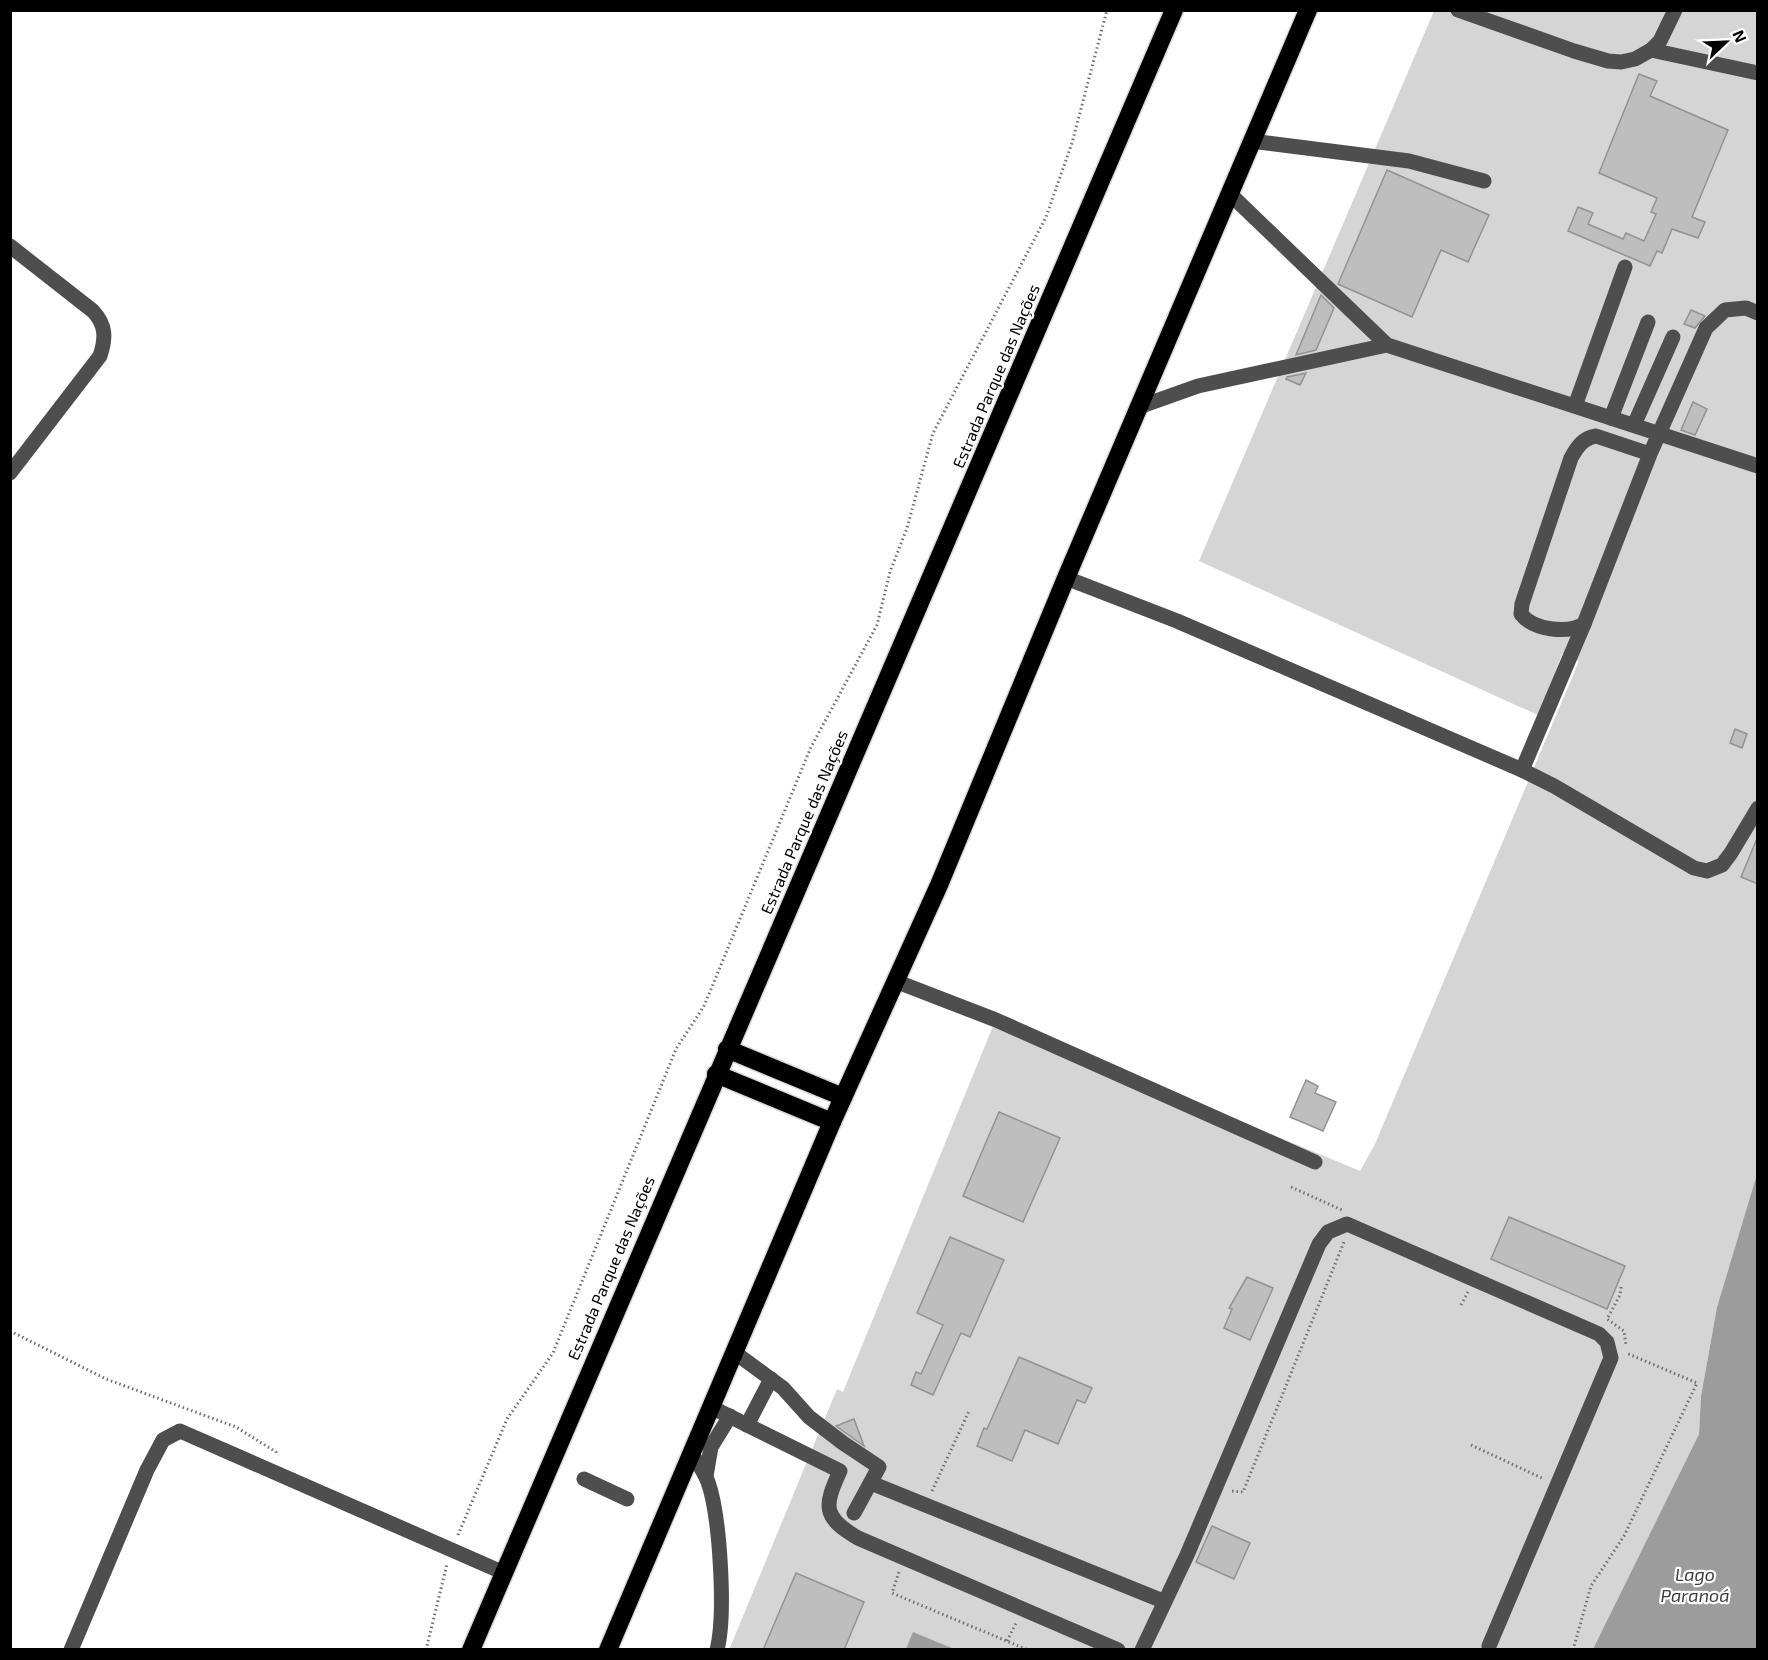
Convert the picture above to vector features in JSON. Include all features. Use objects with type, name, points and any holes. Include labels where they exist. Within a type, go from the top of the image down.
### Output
[{"type":"highway","name":"Estrada Parque das Nações","points":[[471,1650],[502,1572],[1174,10]]},
{"type":"highway","points":[[608,1650],[843,1096],[939,885],[1066,578],[1308,10]]},
{"type":"highway","points":[[727,1049],[843,1096]]},
{"type":"highway","points":[[716,1074],[832,1122]]},
{"type":"street","points":[[1458,10],[1608,61],[1635,59],[1651,50],[1660,41],[1675,10]]},
{"type":"street","points":[[1651,50],[1758,73]]},
{"type":"street","points":[[1251,141],[1410,161],[1484,181]]},
{"type":"street","points":[[1229,193],[1387,345],[1758,466]]},
{"type":"street","points":[[10,246],[93,310],[100,319],[106,341],[100,356],[10,472]]},
{"type":"street","points":[[1575,406],[1625,267]]},
{"type":"street","points":[[1522,770],[1584,624],[1650,454],[1711,322],[1725,310],[1736,308],[1758,313]]},
{"type":"street","points":[[1611,418],[1648,322]]},
{"type":"street","points":[[1634,425],[1673,337]]},
{"type":"street","points":[[1139,407],[1198,386],[1387,345]]},
{"type":"street","points":[[1584,624],[1572,629],[1556,629],[1529,622],[1521,609],[1570,458],[1588,437],[1596,436],[1650,454]]},
{"type":"street","points":[[1066,578],[1199,630],[1522,770],[1554,786],[1694,868],[1707,871],[1722,865],[1758,808]]},
{"type":"street","points":[[895,981],[996,1020],[1316,1162]]},
{"type":"street","points":[[1142,1650],[1200,1523],[1319,1244],[1328,1232],[1347,1224],[1599,1334],[1610,1349],[1611,1358],[1489,1646]]},
{"type":"street","points":[[734,1352],[771,1379],[818,1423],[879,1467],[854,1514]]},
{"type":"street","points":[[747,1425],[771,1379]]},
{"type":"street","points":[[711,1407],[840,1471],[828,1498],[831,1513],[838,1526],[858,1538],[1118,1650]]},
{"type":"street","points":[[717,1650],[721,1619],[716,1527],[706,1476],[711,1447],[730,1416]]},
{"type":"street","points":[[71,1650],[147,1470],[163,1440],[180,1431],[190,1433],[502,1572]]},
{"type":"street","points":[[691,1453],[706,1476]]},
{"type":"street","points":[[584,1479],[627,1499]]},
{"type":"street","points":[[871,1483],[1163,1601]]},
{"type":"path","points":[[426,1650],[439,1588],[451,1550],[507,1419],[553,1353],[676,1049],[705,1006],[811,747],[877,625],[892,564],[907,528],[933,433],[1046,217],[1072,143],[1107,10]]},
{"type":"path","points":[[1225,1491],[1243,1492],[1347,1235]]},
{"type":"path","points":[[1461,1305],[1470,1287]]},
{"type":"path","points":[[1621,1287],[1620,1296],[1607,1320],[1624,1331],[1626,1353],[1622,1364]]},
{"type":"path","points":[[10,1331],[106,1379],[236,1427],[276,1452],[279,1473]]},
{"type":"path","points":[[1573,1650],[1591,1586],[1624,1536],[1697,1383],[1626,1353]]},
{"type":"path","points":[[932,1491],[969,1411]]},
{"type":"path","points":[[1471,1445],[1552,1482]]},
{"type":"path","points":[[921,1487],[943,1496]]},
{"type":"path","points":[[904,1558],[892,1593],[1028,1650]]},
{"type":"path","points":[[1007,1641],[1022,1608]]},
{"type":"shaded area","points":[[1434,11],[1757,11],[1757,1174],[1717,1307],[1701,1396],[1699,1434],[1593,1649],[729,1650],[837,1389],[843,1392],[996,1019],[1360,1171],[1375,1144],[1579,661],[1562,654],[1540,716],[1199,561]]},
{"type":"water","name":"Lago Paranoá","points":[[1757,1174],[1757,1649],[1593,1649],[1699,1434],[1701,1396],[1717,1307]]},
{"type":"water","points":[[913,1632],[954,1649],[906,1649]]},
{"type":"building","points":[[1639,74],[1657,81],[1650,96],[1728,130],[1692,217],[1705,222],[1698,238],[1672,229],[1662,253],[1657,251],[1650,266],[1568,231],[1578,207],[1593,213],[1588,224],[1623,239],[1626,233],[1644,241],[1656,214],[1651,212],[1657,198],[1599,173]]},
{"type":"building","points":[[1387,170],[1489,215],[1468,262],[1441,250],[1412,317],[1338,284]]},
{"type":"building","points":[[1321,295],[1334,308],[1316,350],[1296,355]]},
{"type":"building","points":[[1691,310],[1705,316],[1695,328],[1684,324]]},
{"type":"building","points":[[1306,373],[1300,385],[1286,379],[1287,377]]},
{"type":"building","points":[[1693,402],[1707,409],[1695,435],[1681,430]]},
{"type":"building","points":[[1735,729],[1747,734],[1742,748],[1730,743]]},
{"type":"building","points":[[1758,836],[1758,884],[1741,877]]},
{"type":"building","points":[[1306,1080],[1318,1086],[1315,1093],[1336,1102],[1323,1131],[1290,1117]]},
{"type":"building","points":[[999,1112],[1060,1138],[1023,1222],[963,1196]]},
{"type":"building","points":[[1509,1217],[1625,1266],[1607,1309],[1491,1259]]},
{"type":"building","points":[[950,1237],[1004,1260],[970,1337],[961,1333],[933,1395],[911,1385],[916,1372],[921,1374],[943,1325],[917,1313]]},
{"type":"building","points":[[1247,1277],[1273,1288],[1250,1340],[1224,1328],[1232,1309],[1229,1308]]},
{"type":"building","points":[[1019,1357],[1092,1388],[1085,1403],[1077,1400],[1058,1444],[1025,1430],[1012,1461],[977,1446]]},
{"type":"building","points":[[854,1419],[864,1446],[836,1426]]},
{"type":"building","points":[[1212,1526],[1250,1543],[1234,1579],[1196,1562]]},
{"type":"building","points":[[796,1573],[864,1602],[844,1650],[763,1650]]}]
